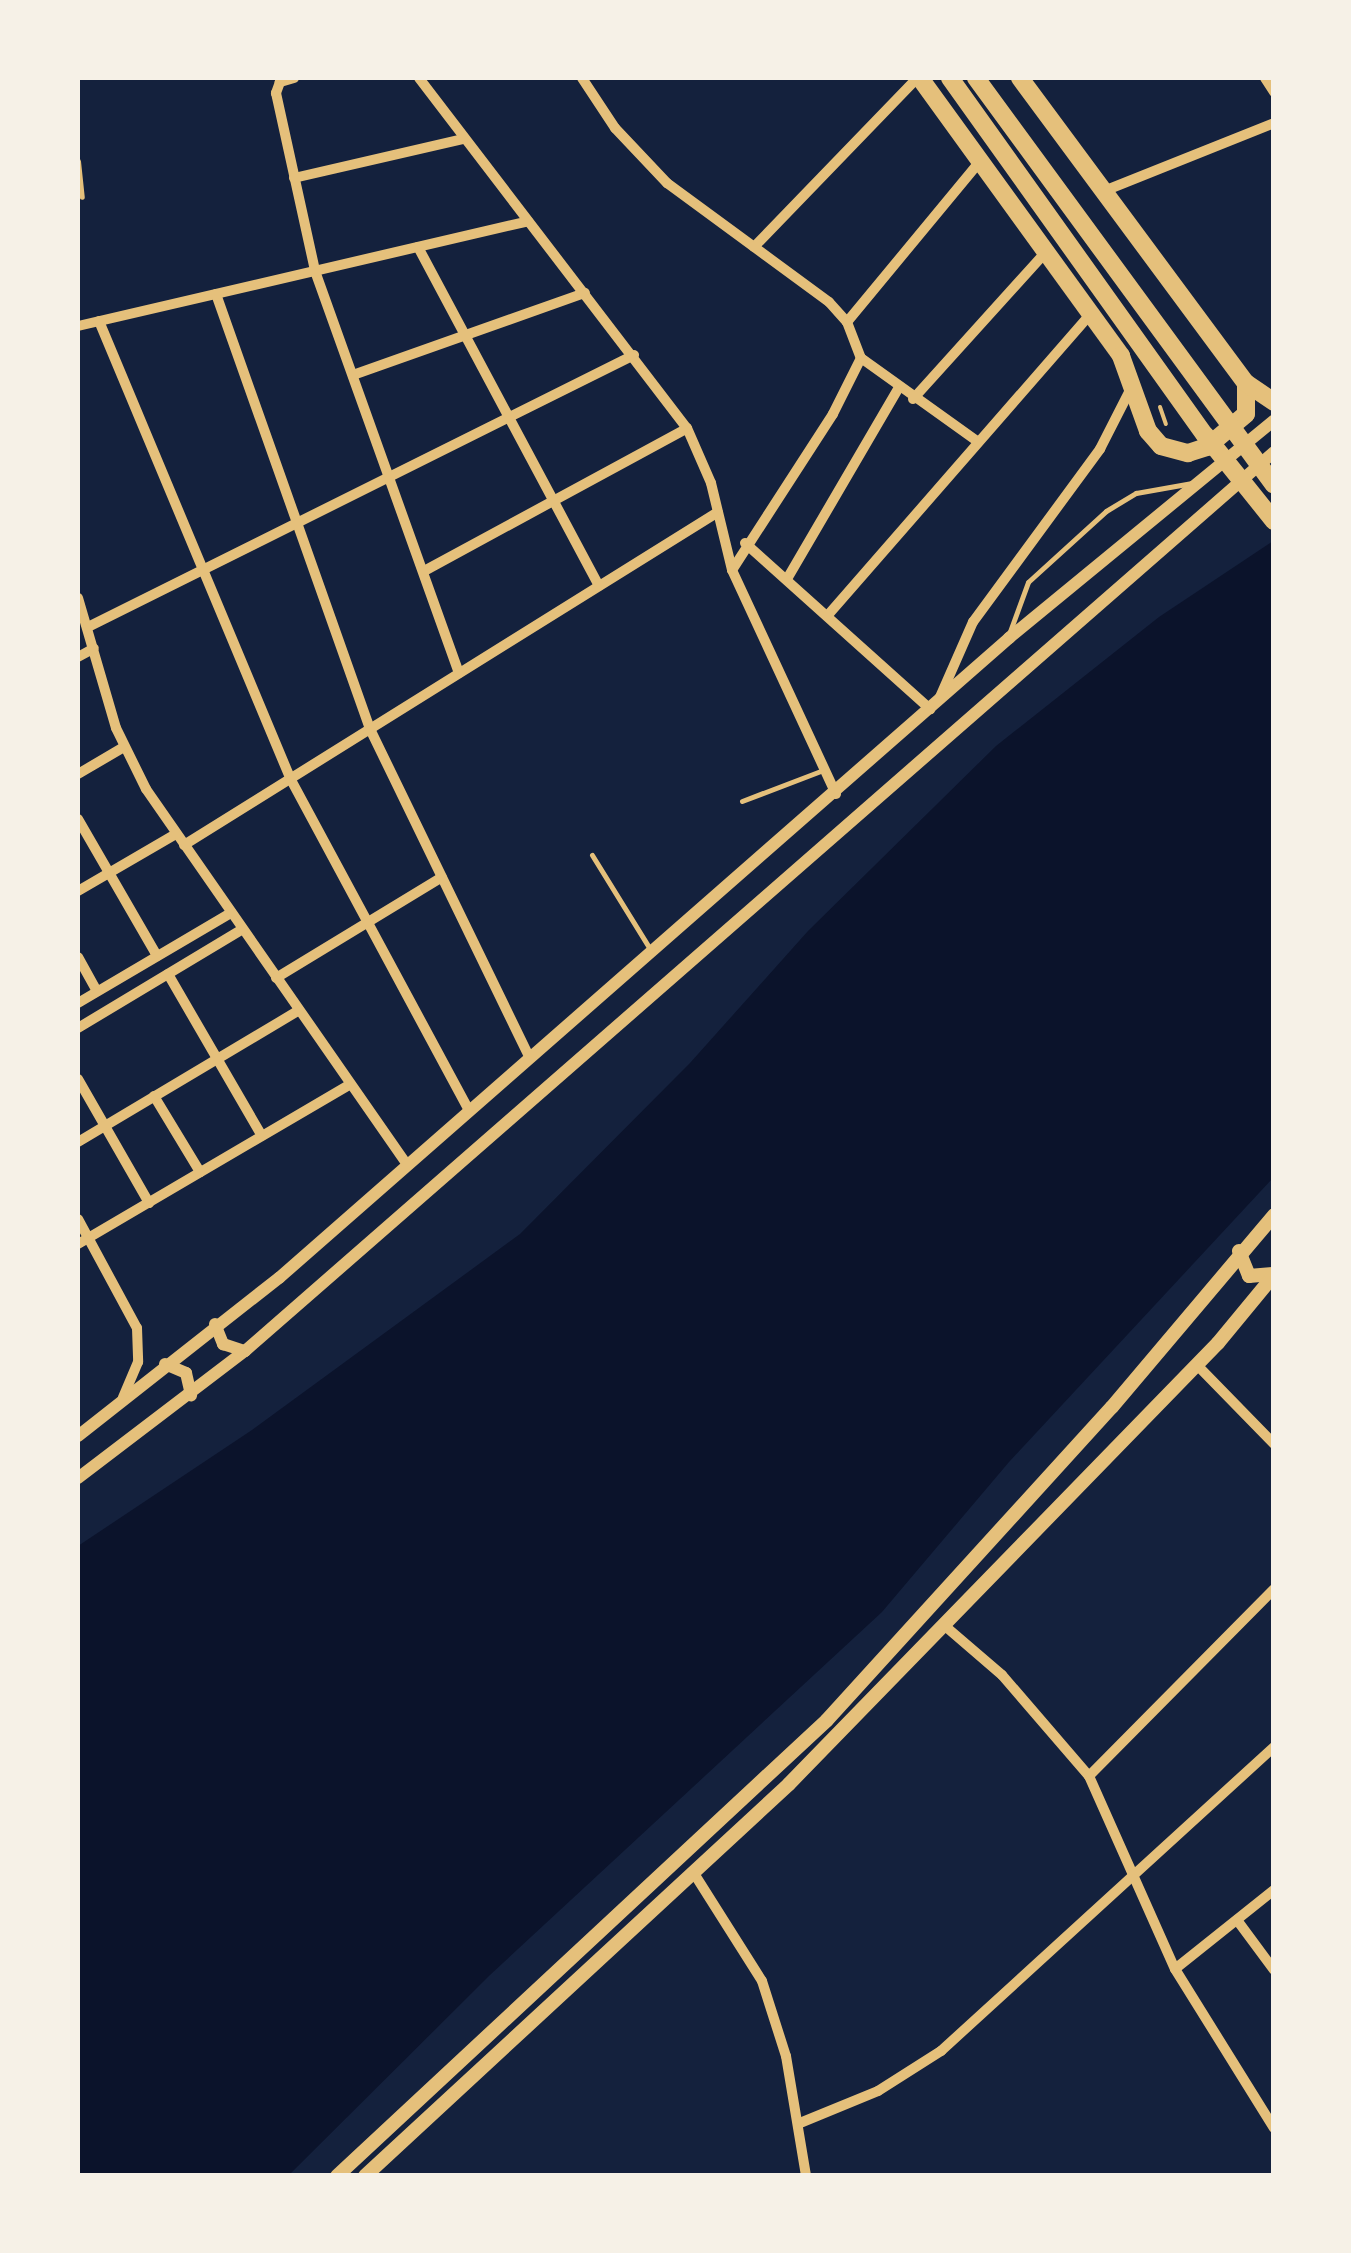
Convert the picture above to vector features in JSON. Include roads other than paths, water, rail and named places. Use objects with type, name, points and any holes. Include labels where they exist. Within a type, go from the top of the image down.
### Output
[{"type":"highway","points":[[919,78],[1091,314],[1133,379],[1154,439],[1188,453],[1243,419],[1250,398],[1246,383]]},
{"type":"highway","points":[[950,78],[1274,521]]},
{"type":"highway","points":[[976,78],[1274,484]]},
{"type":"highway","points":[[1020,78],[1246,383],[1274,402]]},
{"type":"main road","points":[[337,2176],[827,1720],[1112,1406],[1239,1251],[1274,1215]]},
{"type":"main road","points":[[1239,1251],[1249,1276],[1274,1275]]},
{"type":"main road","points":[[365,2176],[694,1875],[945,1626],[1197,1364],[1274,1275]]},
{"type":"street","points":[[294,78],[280,82],[276,93],[315,271],[426,570],[459,673]]},
{"type":"street","points":[[419,78],[687,428],[718,512],[732,570],[836,794]]},
{"type":"street","points":[[582,78],[640,158],[847,322],[861,358],[898,389],[978,441]]},
{"type":"street","points":[[754,247],[919,78]]},
{"type":"street","points":[[1265,78],[1274,92]]},
{"type":"street","points":[[1104,191],[1274,123]]},
{"type":"street","points":[[294,178],[463,139]]},
{"type":"street","points":[[847,322],[980,161]]},
{"type":"street","points":[[78,326],[528,221]]},
{"type":"street","points":[[418,247],[599,586]]},
{"type":"street","points":[[913,399],[1046,252]]},
{"type":"street","points":[[353,375],[585,293]]},
{"type":"street","points":[[216,294],[370,729],[529,1056]]},
{"type":"street","points":[[828,615],[1091,314]]},
{"type":"street","points":[[98,321],[290,778],[468,1108]]},
{"type":"street","points":[[88,627],[634,355]]},
{"type":"street","points":[[732,570],[745,543],[833,414],[861,358]]},
{"type":"street","points":[[934,706],[973,622],[1100,449],[1133,379]]},
{"type":"street","points":[[787,579],[898,389]]},
{"type":"street","points":[[78,1436],[215,1324],[279,1278],[468,1108],[836,794],[1009,638],[1274,420]]},
{"type":"street","points":[[426,570],[687,428]]},
{"type":"street","points":[[78,1478],[245,1351],[1274,452]]},
{"type":"street","points":[[184,845],[718,512]]},
{"type":"street","points":[[745,543],[934,706]]},
{"type":"street","points":[[78,598],[124,747],[176,834],[406,1163]]},
{"type":"street","points":[[78,657],[94,648]]},
{"type":"street","points":[[78,774],[124,747]]},
{"type":"street","points":[[78,819],[157,956]]},
{"type":"street","points":[[78,891],[176,834]]},
{"type":"street","points":[[276,978],[442,878]]},
{"type":"street","points":[[78,1003],[231,913]]},
{"type":"street","points":[[78,1028],[243,929]]},
{"type":"street","points":[[78,957],[97,992]]},
{"type":"street","points":[[168,974],[262,1136]]},
{"type":"street","points":[[78,1142],[299,1010]]},
{"type":"street","points":[[78,1079],[148,1202]]},
{"type":"street","points":[[78,1244],[351,1084]]},
{"type":"street","points":[[154,1096],[200,1172]]},
{"type":"street","points":[[78,1218],[137,1328],[138,1362],[121,1401]]},
{"type":"street","points":[[215,1324],[224,1344],[245,1351]]},
{"type":"street","points":[[165,1364],[186,1373],[191,1395]]},
{"type":"street","points":[[1197,1364],[1274,1444]]},
{"type":"street","points":[[1089,1776],[1274,1589]]},
{"type":"street","points":[[945,1626],[1002,1675],[1089,1776],[1175,1969],[1274,2128]]},
{"type":"street","points":[[800,2123],[878,2090],[942,2051],[1130,1874],[1274,1747]]},
{"type":"street","points":[[694,1875],[762,1981],[800,2123],[806,2176]]},
{"type":"street","points":[[1175,1969],[1274,1890]]},
{"type":"street","points":[[1237,1920],[1274,1970]]},
{"type":"lane","points":[[78,161],[82,197]]},
{"type":"lane","points":[[1009,638],[1028,582],[1106,510],[1143,491],[1200,482]]},
{"type":"lane","points":[[742,801],[824,770]]},
{"type":"lane","points":[[592,855],[652,951]]},
{"type":"water","points":[[1273,541],[1273,1178],[1009,1462],[882,1612],[490,1975],[290,2174],[78,2175],[78,1546],[252,1430],[520,1234],[690,1063],[808,931],[996,746],[1159,617]]}]
